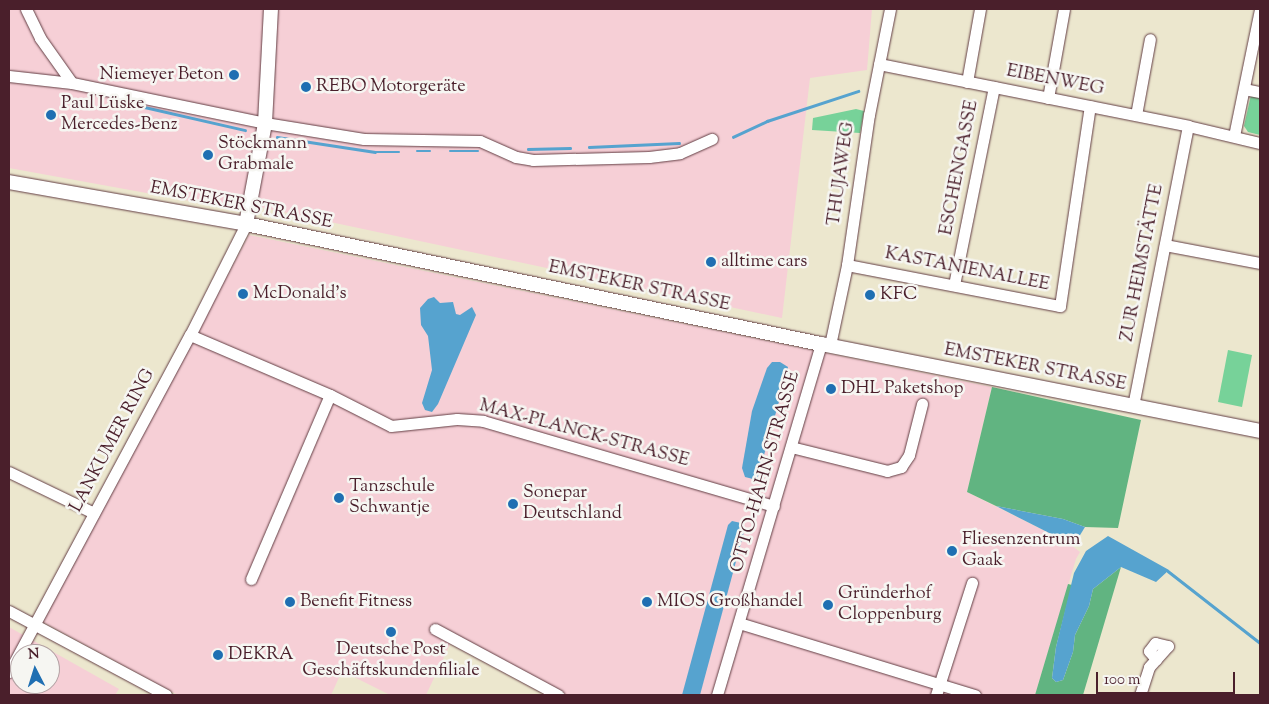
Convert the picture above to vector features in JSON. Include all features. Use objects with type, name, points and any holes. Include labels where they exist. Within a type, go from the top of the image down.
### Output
[{"type":"street","points":[[26,9],[40,38],[72,83]]},
{"type":"street","points":[[246,224],[266,123],[271,9]]},
{"type":"street","name":"THUJAWEG","points":[[826,345],[847,265],[869,115],[890,9]]},
{"type":"street","points":[[967,82],[980,9]]},
{"type":"street","points":[[1048,98],[1064,9]]},
{"type":"street","points":[[1234,136],[1260,9]]},
{"type":"street","points":[[1136,115],[1150,39]]},
{"type":"street","name":"EIBENWEG","points":[[879,64],[1136,115],[1260,143]]},
{"type":"street","points":[[9,76],[72,83],[266,123],[364,139],[480,141],[516,157],[533,160],[649,158],[680,153],[712,139]]},
{"type":"street","name":"ESCHENGASSE","points":[[954,285],[994,87]]},
{"type":"street","points":[[1244,90],[1260,92]]},
{"type":"street","name":"KASTANIENALLEE","points":[[847,265],[1060,306],[1090,106]]},
{"type":"street","name":"ZUR HEIMSTÄTTE","points":[[1133,406],[1188,126]]},
{"type":"street","name":"EMSTEKER STRASSE","points":[[9,182],[246,224],[826,345],[1260,430]]},
{"type":"street","name":"LANKUMER RING","points":[[9,672],[190,335],[246,224]]},
{"type":"street","points":[[1165,245],[1260,263]]},
{"type":"street","name":"MAX-PLANCK-STRASSE","points":[[190,335],[330,396],[391,426],[457,419],[483,421],[774,506]]},
{"type":"street","name":"OTTO-HAHN-STRASSE","points":[[717,695],[792,447],[826,345]]},
{"type":"street","points":[[251,579],[330,396]]},
{"type":"street","points":[[792,447],[887,471],[901,467],[909,455],[922,404]]},
{"type":"street","points":[[9,472],[94,513]]},
{"type":"street","points":[[938,690],[972,583]]},
{"type":"street","points":[[9,611],[166,695]]},
{"type":"street","points":[[740,623],[938,690],[974,695]]},
{"type":"street","points":[[435,629],[558,695]]},
{"type":"street","points":[[1140,695],[1149,667],[1156,659]]},
{"type":"shaded area","points":[[9,9],[872,9],[867,70],[810,78],[782,318],[250,205],[218,206],[9,168]]},
{"type":"shaded area","points":[[249,235],[992,387],[967,492],[1067,542],[1080,552],[1076,559],[1035,695],[553,695],[451,642],[426,695],[390,695],[342,671],[331,695],[178,695],[43,622]]},
{"type":"shaded area","points":[[9,627],[39,644],[10,644],[10,694],[60,694],[60,656],[119,689],[115,695],[9,695]]},
{"type":"green space","points":[[1251,95],[1260,96],[1260,135],[1248,132],[1244,126]]},
{"type":"green space","points":[[856,109],[864,111],[860,133],[812,130],[813,118]]},
{"type":"green space","points":[[1228,350],[1252,355],[1242,407],[1218,402]]},
{"type":"green space","points":[[992,387],[1141,420],[1118,528],[1085,527],[1063,519],[996,506],[967,492]]},
{"type":"green space","points":[[1121,567],[1083,695],[1035,695],[1068,584],[1072,585],[1056,647],[1052,678],[1056,682],[1063,680],[1073,652],[1075,635],[1089,606],[1093,589]]},
{"type":"water","points":[[434,297],[440,303],[453,302],[456,314],[460,315],[472,307],[476,315],[438,404],[432,412],[425,410],[422,403],[432,370],[428,336],[421,325],[420,308],[428,299]]},
{"type":"water","points":[[772,362],[780,362],[788,367],[757,480],[745,477],[742,468],[752,411],[767,368]]},
{"type":"water","points":[[996,506],[1063,519],[1085,527],[1077,540],[1067,542]]},
{"type":"water","points":[[732,521],[741,523],[745,528],[700,695],[682,695],[728,525]]},
{"type":"water","points":[[1108,536],[1169,570],[1156,582],[1121,567],[1093,589],[1089,606],[1075,635],[1073,652],[1063,680],[1056,682],[1052,678],[1056,647],[1074,573],[1086,551]]},
{"type":"waterway","points":[[733,137],[767,121],[858,91]]},
{"type":"waterway","points":[[127,103],[245,130]]},
{"type":"waterway","points":[[277,137],[375,152],[399,152]]},
{"type":"waterway","points":[[589,147],[679,143]]},
{"type":"waterway","points":[[528,149],[570,148]]},
{"type":"waterway","points":[[417,151],[430,151]]},
{"type":"waterway","points":[[450,151],[478,151]]},
{"type":"waterway","points":[[1168,571],[1260,643]]},
{"type":"place","name":"Niemeyer Beton","points":[[234,75]]},
{"type":"place","name":"REBO Motorgeräte","points":[[306,87]]},
{"type":"place","name":"Paul Lüske Mercedes-Benz","points":[[51,115]]},
{"type":"place","name":"Stöckmann Grabmale","points":[[208,155]]},
{"type":"place","name":"alltime cars","points":[[711,262]]},
{"type":"place","name":"McDonald's","points":[[243,294]]},
{"type":"place","name":"KFC","points":[[870,295]]},
{"type":"place","name":"DHL Paketshop","points":[[831,389]]},
{"type":"place","name":"Tanzschule Schwantje","points":[[339,498]]},
{"type":"place","name":"Sonepar Deutschland","points":[[513,504]]},
{"type":"place","name":"Fliesenzentrum Gaak","points":[[952,551]]},
{"type":"place","name":"Benefit Fitness","points":[[290,602]]},
{"type":"place","name":"MIOS Großhandel","points":[[647,602]]},
{"type":"place","name":"Gründerhof Cloppenburg","points":[[828,605]]},
{"type":"place","name":"Deutsche Post Geschäftskundenfiliale","points":[[391,632]]},
{"type":"place","name":"DEKRA","points":[[218,655]]}]
